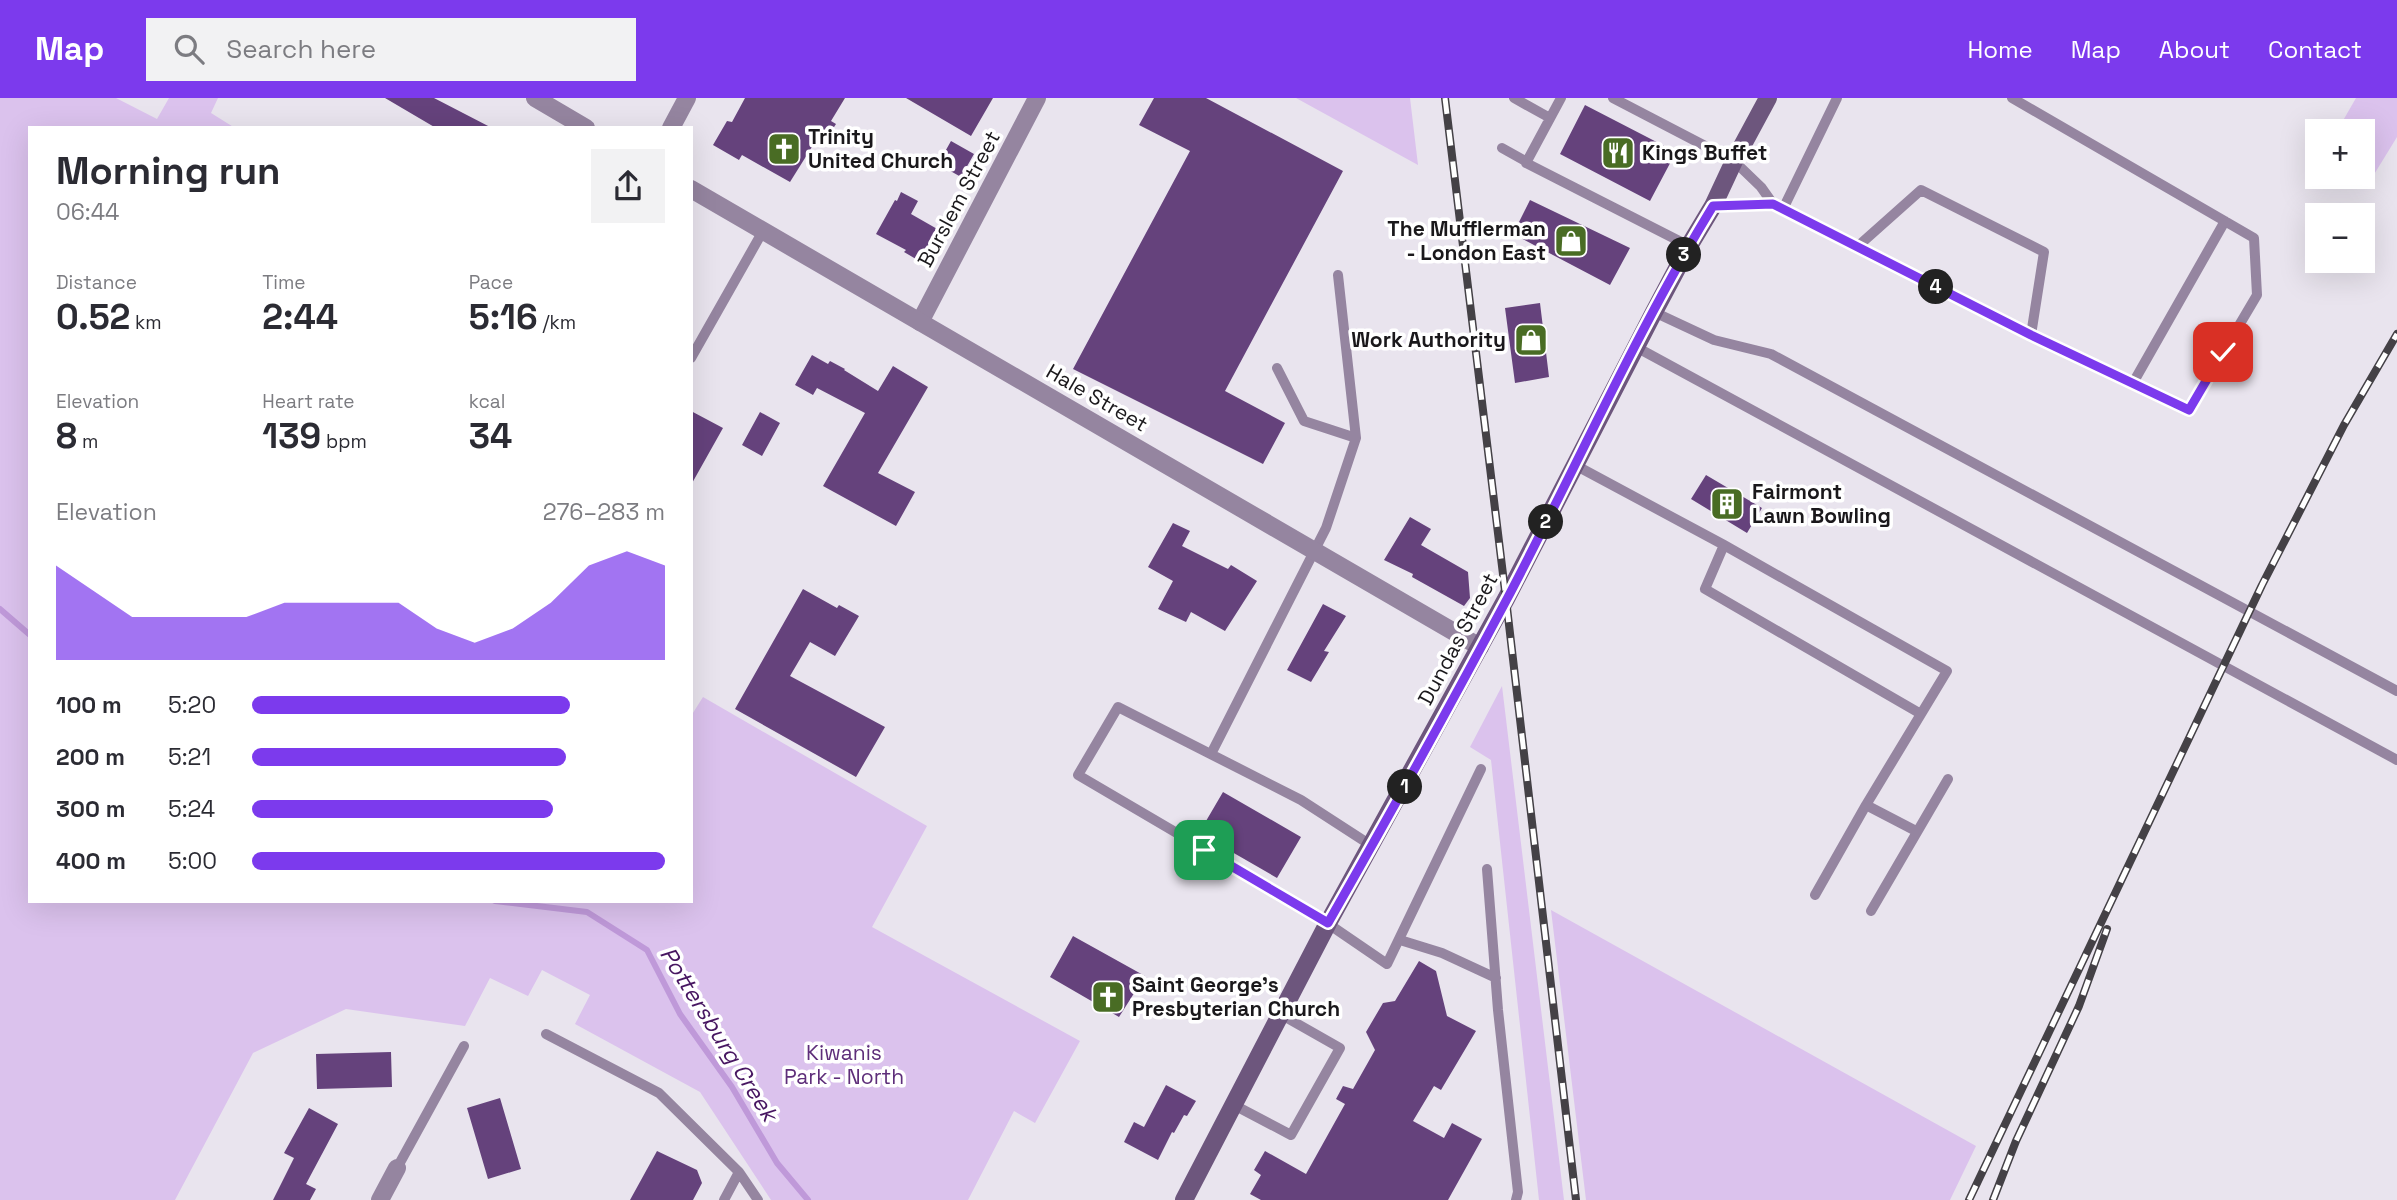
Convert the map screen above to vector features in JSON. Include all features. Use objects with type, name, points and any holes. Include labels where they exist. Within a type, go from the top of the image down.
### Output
[{"type":"main road","name":"Dundas Street","points":[[1184,1200],[1328,923],[1480,647],[1768,98]]},
{"type":"street","points":[[535,98],[583,126]]},
{"type":"street","points":[[672,126],[687,98]]},
{"type":"street","name":"Burslem Street","points":[[920,322],[1037,98]]},
{"type":"street","name":"Hale Street","points":[[693,190],[1480,647]]},
{"type":"street","points":[[380,1200],[397,1168]]},
{"type":"lane","points":[[1514,98],[1550,118]]},
{"type":"lane","points":[[1527,162],[1561,98]]},
{"type":"lane","points":[[1613,98],[1734,162],[1778,206],[2031,335],[2189,410],[2257,295],[2254,238],[2012,98]]},
{"type":"lane","points":[[1778,206],[1837,98]]},
{"type":"lane","points":[[1502,148],[1526,163],[1689,246]]},
{"type":"lane","points":[[1857,247],[1921,190],[2044,252],[2031,335]]},
{"type":"lane","points":[[1713,206],[1778,206]]},
{"type":"lane","points":[[2133,383],[2225,221]]},
{"type":"lane","points":[[693,354],[763,230]]},
{"type":"lane","points":[[1211,754],[1326,528],[1356,438],[1338,275]]},
{"type":"lane","points":[[1654,312],[1714,340],[1771,354],[2397,691]]},
{"type":"lane","points":[[1636,347],[2397,760]]},
{"type":"lane","points":[[1277,368],[1304,421],[1356,438]]},
{"type":"lane","points":[[1575,465],[1724,545],[1947,671],[1815,895]]},
{"type":"lane","points":[[1724,545],[1705,589],[1921,714]]},
{"type":"lane","points":[[1372,846],[1301,800],[1118,707],[1078,775],[1328,923],[1387,964],[1481,769]]},
{"type":"lane","points":[[1871,911],[1948,779]]},
{"type":"lane","points":[[1866,805],[1916,831]]},
{"type":"lane","points":[[1486,869],[1518,1192],[1516,1200]]},
{"type":"lane","points":[[1400,940],[1442,953],[1496,978]]},
{"type":"lane","points":[[1234,1105],[1292,1135],[1340,1048],[1280,1014]]},
{"type":"lane","points":[[546,1034],[659,1093],[739,1172],[758,1200]]},
{"type":"lane","points":[[397,1168],[464,1046]]},
{"type":"lane","points":[[724,1200],[739,1172]]},
{"type":"green space","name":"Kiwanis Park - North","points":[[0,98],[116,98],[157,119],[169,98],[218,98],[211,113],[232,126],[28,126],[28,903],[693,903],[693,713],[703,697],[927,826],[872,927],[1080,1041],[1035,1123],[1014,1111],[968,1200],[771,1200],[700,1092],[575,1024],[590,995],[542,970],[528,996],[490,978],[465,1026],[346,1009],[253,1053],[175,1200],[0,1200]]},
{"type":"green space","points":[[1296,98],[1410,98],[1418,165]]},
{"type":"green space","points":[[2356,98],[2397,98],[2397,137],[2375,173],[2375,119],[2344,119]]},
{"type":"green space","points":[[1502,686],[1564,1200],[1539,1200],[1491,760],[1470,747]]},
{"type":"green space","points":[[1551,910],[1976,1146],[1950,1200],[1586,1200]]},
{"type":"building","points":[[385,98],[434,98],[488,126],[433,126]]},
{"type":"building","name":"Trinity United Church","points":[[745,98],[845,98],[831,121],[836,124],[827,138],[820,134],[790,182],[742,155],[739,160],[713,145],[727,121],[732,122]]},
{"type":"building","points":[[906,98],[993,98],[971,136]]},
{"type":"building","points":[[1154,98],[1206,98],[1343,171],[1225,391],[1285,423],[1263,464],[1073,369],[1190,151],[1139,125]]},
{"type":"building","name":"Kings Buffet","points":[[1585,105],[1676,152],[1650,201],[1560,154]]},
{"type":"building","points":[[951,141],[974,154],[961,177],[938,164]]},
{"type":"building","points":[[901,192],[918,201],[911,214],[939,230],[921,262],[904,252],[906,250],[876,234]]},
{"type":"building","name":"The Mufflerman - London East","points":[[1530,200],[1630,248],[1610,285],[1513,234]]},
{"type":"building","points":[[1540,303],[1549,377],[1515,383],[1505,308]]},
{"type":"building","points":[[812,355],[845,369],[878,391],[893,366],[928,387],[878,473],[915,492],[896,526],[823,486],[865,413],[817,388],[813,395],[795,385]]},
{"type":"building","points":[[693,412],[723,428],[693,481]]},
{"type":"building","points":[[760,412],[780,423],[762,456],[742,445]]},
{"type":"building","name":"Fairmont Lawn Bowling","points":[[1706,475],[1762,508],[1747,533],[1691,499]]},
{"type":"building","points":[[1410,517],[1431,529],[1421,545],[1468,572],[1470,598],[1464,606],[1412,577],[1413,574],[1384,560]]},
{"type":"building","points":[[1173,523],[1190,531],[1182,546],[1228,569],[1231,565],[1257,581],[1225,631],[1191,612],[1186,622],[1158,609],[1173,581],[1148,567]]},
{"type":"building","points":[[803,589],[837,608],[839,605],[859,616],[835,656],[810,642],[790,676],[885,727],[856,777],[735,709]]},
{"type":"building","points":[[1323,604],[1346,616],[1324,651],[1329,652],[1311,682],[1287,670]]},
{"type":"building","points":[[1223,792],[1301,837],[1277,878],[1199,833]]},
{"type":"building","name":"Saint George's Presbyterian Church","points":[[1073,936],[1145,976],[1119,1017],[1050,977]]},
{"type":"building","points":[[1419,961],[1436,971],[1447,1016],[1476,1031],[1441,1090],[1434,1086],[1413,1121],[1444,1138],[1452,1123],[1482,1139],[1448,1200],[1261,1200],[1250,1194],[1261,1175],[1254,1170],[1265,1151],[1306,1174],[1345,1104],[1336,1099],[1343,1086],[1353,1089],[1375,1050],[1366,1032],[1383,1003],[1395,1001]]},
{"type":"building","points":[[391,1052],[392,1087],[317,1089],[316,1054]]},
{"type":"building","points":[[1166,1085],[1196,1101],[1174,1133],[1172,1132],[1158,1160],[1124,1142],[1134,1122],[1144,1127]]},
{"type":"building","points":[[500,1098],[521,1169],[488,1179],[467,1108]]},
{"type":"building","points":[[309,1108],[338,1124],[306,1184],[316,1189],[310,1200],[273,1200],[294,1158],[284,1153]]},
{"type":"building","points":[[657,1151],[697,1170],[702,1183],[693,1200],[630,1200]]},
{"type":"waterway","name":"Pottersburg Creek","points":[[0,609],[28,633]]},
{"type":"waterway","name":"Pottersburg Creek","points":[[512,903],[587,912],[647,950],[680,1014],[732,1087],[777,1163],[808,1200]]},
{"type":"railway","points":[[1445,98],[1576,1200]]},
{"type":"railway","points":[[1969,1200],[2262,585],[2344,425],[2397,334]]},
{"type":"railway","points":[[1993,1200],[2016,1141],[2079,1006],[2107,929]]},
{"type":"place","name":"Trinity United Church","points":[[784,149]]},
{"type":"place","name":"Kings Buffet","points":[[1618,153]]},
{"type":"place","name":"The Mufflerman - London East","points":[[1571,241]]},
{"type":"place","name":"Work Authority","points":[[1531,340]]},
{"type":"place","name":"Fairmont Lawn Bowling","points":[[1727,504]]},
{"type":"place","name":"Saint George's Presbyterian Church","points":[[1108,997]]},
{"type":"route","points":[[1204,850],[1328,923],[1506,599],[1654,312],[1713,206],[1773,204],[2031,335],[2189,410],[2223,352]]}]
